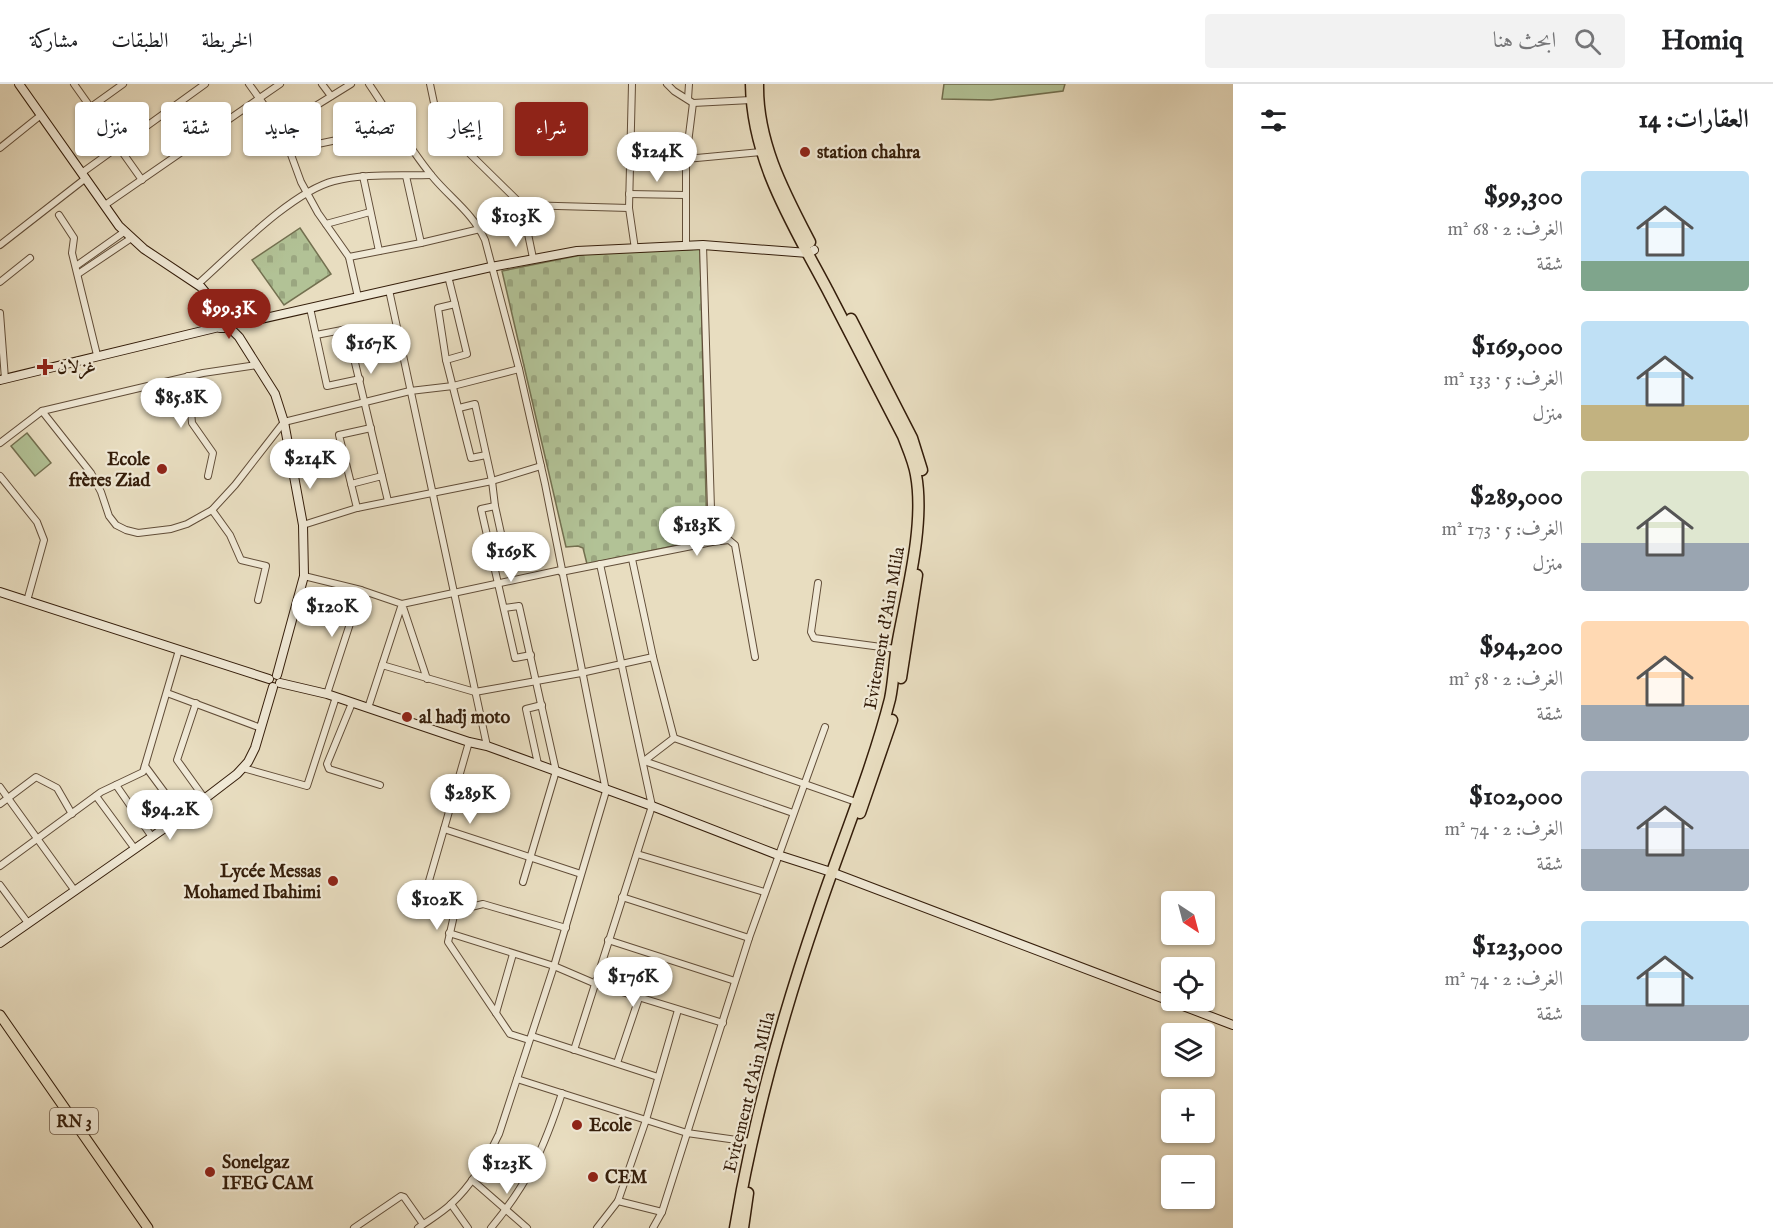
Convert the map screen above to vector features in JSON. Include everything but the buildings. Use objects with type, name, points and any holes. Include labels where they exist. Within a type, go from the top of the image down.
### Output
[{"type":"highway","name":"Evitement d'Ain Mlila","points":[[735,1228],[751,1142],[780,1029],[834,873],[881,753],[897,699],[922,543],[925,492],[923,473],[912,438],[774,187],[761,152],[754,124],[751,84]]},
{"type":"highway","name":"Evitement d'Ain Mlila","points":[[742,1228],[754,1159],[781,1050],[856,802],[890,699],[895,676],[896,649],[915,544],[918,502],[916,475],[903,436],[811,252],[770,159],[760,114],[758,84]]},
{"type":"main road","name":"RN 3","points":[[0,1015],[148,1228]]},
{"type":"street","points":[[0,943],[182,816],[243,768],[255,748],[304,576],[303,525],[284,422],[275,394],[239,337],[217,322],[221,316],[198,284],[127,235],[19,84]]},
{"type":"street","points":[[74,84],[87,102]]},
{"type":"street","points":[[98,102],[123,84]]},
{"type":"street","points":[[149,124],[205,84]]},
{"type":"street","points":[[249,84],[261,102]]},
{"type":"street","points":[[105,205],[280,84]]},
{"type":"street","points":[[322,84],[331,96]]},
{"type":"street","points":[[321,102],[351,84]]},
{"type":"street","points":[[369,84],[381,102]]},
{"type":"street","points":[[430,84],[434,103],[470,154],[522,205],[533,258]]},
{"type":"street","points":[[632,84],[629,208],[635,249]]},
{"type":"street","points":[[667,84],[691,101],[751,100]]},
{"type":"street","points":[[686,246],[686,159],[691,101],[689,84]]},
{"type":"street","points":[[0,148],[41,116]]},
{"type":"street","points":[[630,157],[686,159],[761,152]]},
{"type":"street","points":[[354,1228],[401,1196],[404,1197],[421,1226],[452,1204],[489,1155],[531,1038],[606,791],[541,466],[519,369],[485,240],[469,213],[431,175],[416,153]]},
{"type":"street","points":[[0,245],[106,156]]},
{"type":"street","points":[[125,156],[142,180]]},
{"type":"street","points":[[291,156],[301,182],[318,213],[349,257],[358,297]]},
{"type":"street","points":[[198,284],[260,229],[307,192],[333,182],[363,176],[431,175]]},
{"type":"street","points":[[363,176],[379,251]]},
{"type":"street","points":[[406,176],[421,243]]},
{"type":"street","points":[[629,194],[685,195]]},
{"type":"street","points":[[522,205],[629,208]]},
{"type":"street","points":[[327,224],[370,212]]},
{"type":"street","points":[[59,215],[74,237],[72,250],[97,355]]},
{"type":"street","points":[[349,257],[480,229]]},
{"type":"street","points":[[76,266],[127,235]]},
{"type":"street","points":[[78,274],[127,235]]},
{"type":"street","points":[[0,313],[2,319],[2,379],[97,355],[448,276],[577,251],[703,246],[811,252]]},
{"type":"street","points":[[703,246],[712,542]]},
{"type":"street","points":[[0,282],[30,258]]},
{"type":"street","points":[[446,360],[467,354],[448,276]]},
{"type":"street","points":[[389,290],[487,746]]},
{"type":"street","points":[[455,304],[438,308],[446,360],[471,458],[486,455]]},
{"type":"street","points":[[310,308],[327,386],[360,379]]},
{"type":"street","points":[[316,335],[347,329],[387,501]]},
{"type":"street","points":[[0,443],[42,411],[188,376],[257,365]]},
{"type":"street","points":[[42,411],[91,473],[101,492],[109,516],[116,525],[138,533],[154,532],[188,524],[212,510],[235,485],[284,422],[365,401],[410,391],[453,386],[519,369]]},
{"type":"street","points":[[188,376],[192,423],[213,453],[208,476]]},
{"type":"street","points":[[459,408],[475,404],[506,556],[493,558]]},
{"type":"street","points":[[357,508],[339,435],[371,428]]},
{"type":"street","points":[[303,525],[357,508],[492,481],[541,466]]},
{"type":"street","points":[[0,476],[37,522],[44,540],[27,601]]},
{"type":"street","points":[[351,484],[382,476]]},
{"type":"street","points":[[495,507],[481,509],[514,658],[531,655]]},
{"type":"street","points":[[212,510],[230,535],[241,560],[266,566],[258,600]]},
{"type":"street","points":[[304,576],[361,590],[402,604],[498,582],[729,540],[735,545],[755,657]]},
{"type":"street","points":[[632,559],[653,657],[674,738]]},
{"type":"street","points":[[574,1050],[652,806],[600,564]]},
{"type":"street","points":[[818,583],[811,632],[814,639],[896,649]]},
{"type":"street","points":[[327,693],[361,590]]},
{"type":"street","points":[[0,592],[275,681],[327,693],[469,742],[487,746],[778,855],[834,873],[1233,1025]]},
{"type":"street","points":[[368,708],[402,604]]},
{"type":"street","points":[[402,604],[427,679]]},
{"type":"street","points":[[504,608],[519,606],[556,771],[523,882]]},
{"type":"street","points":[[0,866],[96,796],[143,772],[178,650]]},
{"type":"street","points":[[382,664],[475,692],[537,682],[653,657]]},
{"type":"street","points":[[167,693],[261,728]]},
{"type":"street","points":[[243,768],[307,786],[336,697]]},
{"type":"street","points":[[196,703],[177,760],[205,799]]},
{"type":"street","points":[[352,703],[327,764],[329,769],[380,785]]},
{"type":"street","points":[[538,764],[526,709],[542,705]]},
{"type":"street","points":[[653,1228],[662,1212],[764,892],[825,727]]},
{"type":"street","points":[[644,761],[674,738]]},
{"type":"street","points":[[674,738],[856,802]]},
{"type":"street","points":[[422,904],[469,742]]},
{"type":"street","points":[[644,761],[793,813]]},
{"type":"street","points":[[145,766],[182,816]]},
{"type":"street","points":[[0,804],[36,777],[57,788],[72,814]]},
{"type":"street","points":[[116,785],[152,837]]},
{"type":"street","points":[[0,787],[75,891]]},
{"type":"street","points":[[96,796],[135,849]]},
{"type":"street","points":[[444,829],[581,874]]},
{"type":"street","points":[[637,854],[764,892]]},
{"type":"street","points":[[0,885],[28,923]]},
{"type":"street","points":[[622,897],[749,938]]},
{"type":"street","points":[[566,928],[483,903],[455,911],[448,942],[510,1034],[574,1050],[658,1077]]},
{"type":"street","points":[[449,933],[554,966],[596,984],[723,1023]]},
{"type":"street","points":[[608,940],[735,981]]},
{"type":"street","points":[[496,1013],[513,954]]},
{"type":"street","points":[[616,1063],[639,998]]},
{"type":"street","points":[[597,1228],[618,1202],[678,1010]]},
{"type":"street","points":[[517,1078],[687,1133],[751,1142]]},
{"type":"street","points":[[491,1228],[506,1210],[538,1158],[562,1093]]},
{"type":"street","points":[[472,1180],[527,1228]]},
{"type":"street","points":[[618,1202],[662,1212]]},
{"type":"street","points":[[452,1204],[468,1228]]},
{"type":"green space","points":[[944,84],[1065,84],[1063,91],[991,100],[942,99]]},
{"type":"green space","points":[[300,228],[331,274],[284,305],[252,260]]},
{"type":"green space","points":[[700,249],[707,539],[587,564],[583,548],[566,547],[502,271],[586,254]]},
{"type":"green space","points":[[27,433],[51,463],[35,476],[11,446]]},
{"type":"place","name":"station chahra","points":[[805,152]]},
{"type":"place","name":"غزلان","points":[[45,367]]},
{"type":"place","name":"Ecole frères Ziad","points":[[162,469]]},
{"type":"place","name":"al hadj moto","points":[[407,717]]},
{"type":"place","name":"Lycée Messas Mohamed Ibahimi","points":[[333,881]]},
{"type":"place","name":"Ecole","points":[[577,1125]]},
{"type":"place","name":"Sonelgaz IFEG CAM","points":[[210,1172]]},
{"type":"place","name":"CEM","points":[[593,1177]]}]
